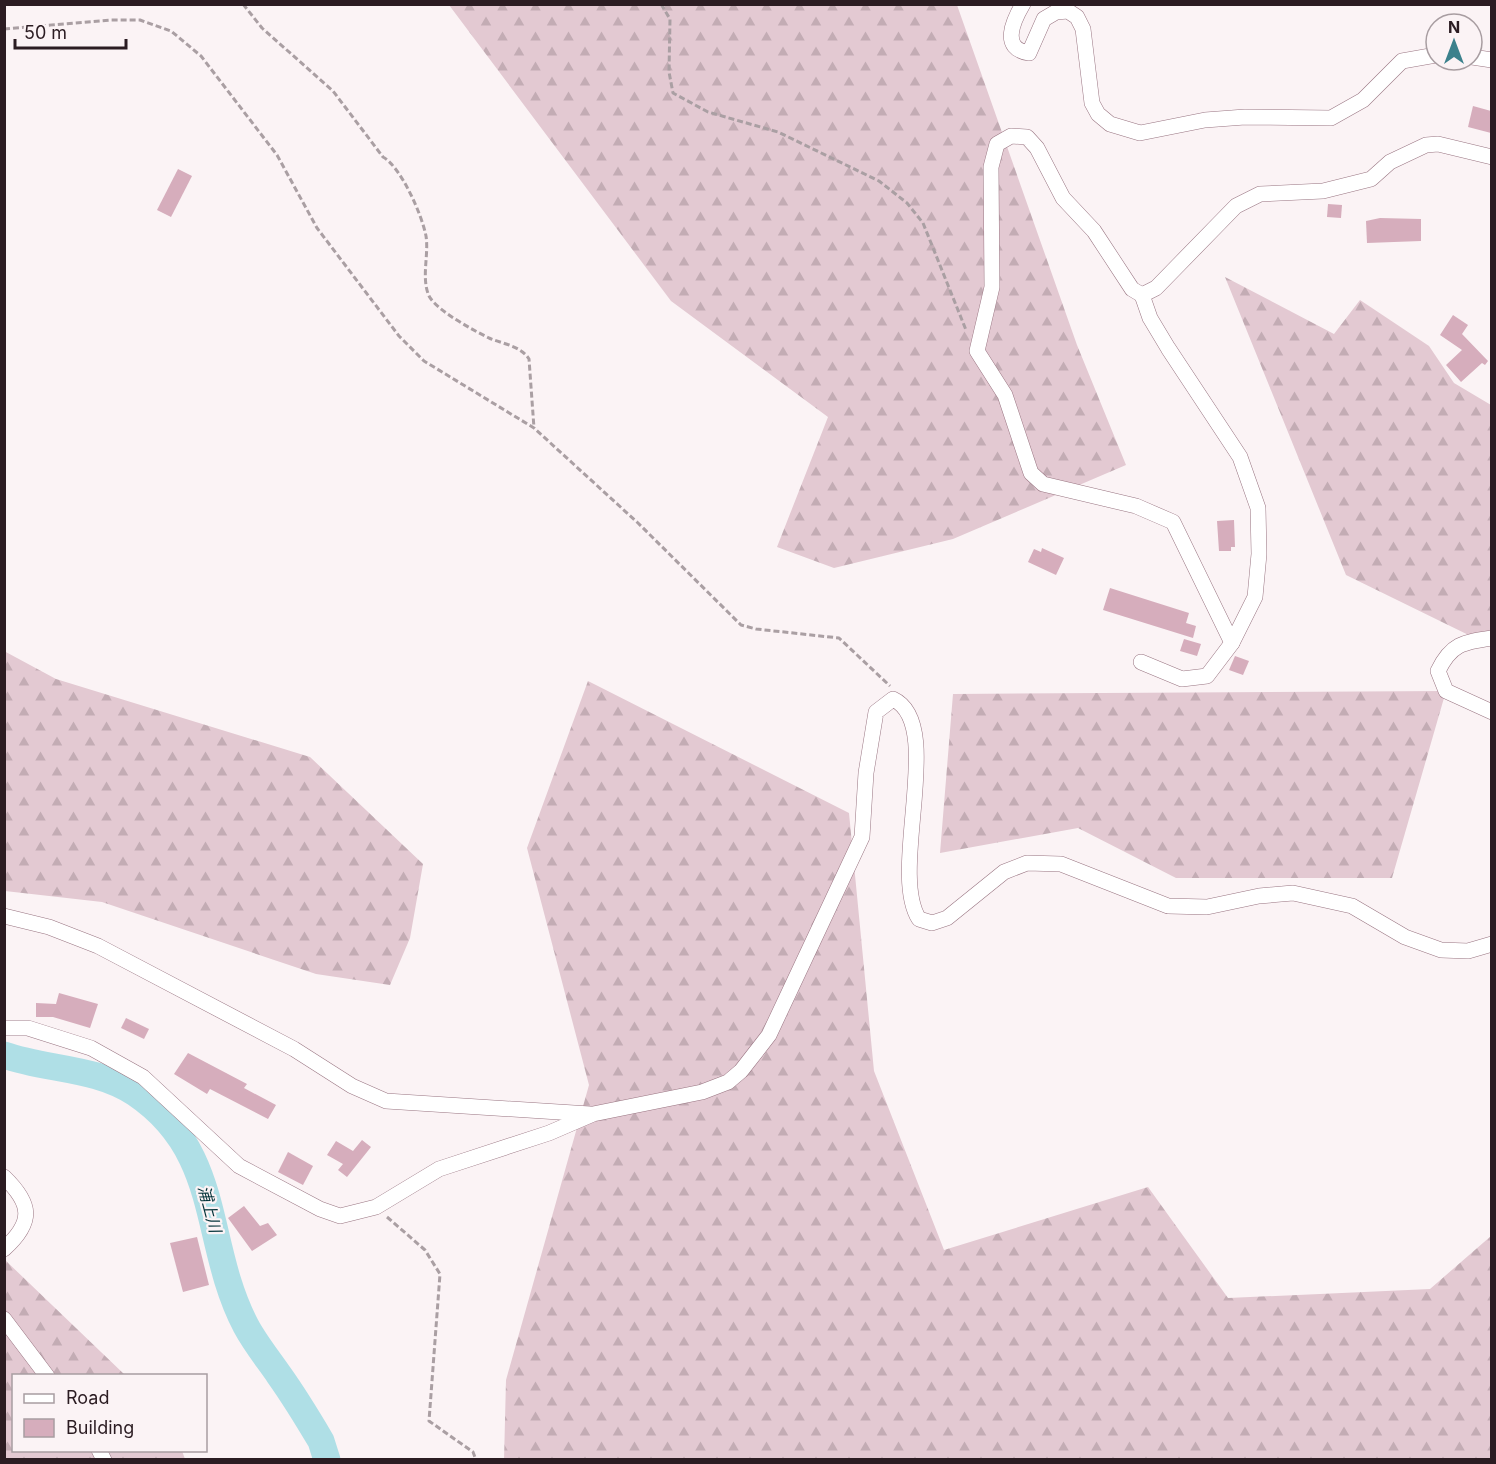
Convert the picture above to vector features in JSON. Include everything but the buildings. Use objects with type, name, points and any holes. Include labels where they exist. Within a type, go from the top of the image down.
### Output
[{"type":"street","points":[[1023,4],[1014,20],[1010,34],[1013,46],[1019,52],[1029,53],[1044,20],[1056,12],[1068,11],[1077,17],[1083,29],[1092,103],[1098,114],[1110,124],[1140,133],[1205,120],[1245,117],[1331,118],[1363,100],[1402,61],[1424,57]]},
{"type":"street","points":[[1141,662],[1182,679],[1207,676],[1232,643],[1256,597],[1259,554],[1258,508],[1240,457],[1168,348],[1150,318],[1142,295],[1132,289],[1094,231],[1063,198],[1036,148],[1027,137],[1011,135],[997,144],[991,167],[992,287],[977,351],[1005,395],[1031,473],[1043,484],[1136,506],[1173,522],[1232,643]]},
{"type":"street","points":[[1142,295],[1156,288],[1236,206],[1260,194],[1323,191],[1371,179],[1390,162],[1426,145],[1438,144],[1491,157]]},
{"type":"street","points":[[1491,638],[1461,643],[1446,655],[1438,672],[1446,691],[1491,712]]},
{"type":"street","points":[[4,1028],[28,1028],[91,1048],[143,1077],[239,1166],[320,1209],[340,1216],[376,1207],[439,1169],[549,1133],[593,1114],[702,1092],[728,1082],[741,1071],[769,1035],[862,837],[866,773],[876,712],[893,699],[902,703],[911,718],[915,742],[917,780],[908,868],[911,906],[919,919],[932,923],[947,918],[1004,872],[1026,863],[1061,864],[1168,906],[1207,907],[1259,896],[1293,893],[1352,906],[1405,938],[1441,950],[1468,951],[1491,944]]},
{"type":"street","points":[[4,916],[49,927],[98,946],[294,1049],[352,1086],[386,1101],[593,1114]]},
{"type":"street","points":[[4,1177],[23,1197],[27,1214],[20,1235],[4,1249]]},
{"type":"street","points":[[4,1319],[45,1374]]},
{"type":"path","points":[[243,4],[262,28],[333,92],[382,157],[392,162],[421,220],[426,237],[428,293],[435,305],[487,337],[524,351],[529,359],[534,428]]},
{"type":"path","points":[[661,4],[670,19],[669,72],[674,93],[708,112],[788,137],[879,181],[907,203],[923,223],[962,321],[977,351]]},
{"type":"path","points":[[4,29],[111,20],[140,20],[171,31],[201,56],[277,155],[317,228],[399,336],[424,361],[534,428],[638,523],[741,625],[756,629],[839,638],[891,686],[893,699]]},
{"type":"path","points":[[376,1207],[425,1250],[440,1274],[429,1421],[473,1452],[476,1460]]},
{"type":"green space","points":[[449,5],[957,5],[1077,345],[1126,465],[953,539],[834,568],[777,547],[828,417],[671,301]]},
{"type":"green space","points":[[1225,277],[1334,334],[1360,300],[1429,346],[1454,383],[1491,405],[1491,646],[1346,575]]},
{"type":"green space","points":[[4,651],[56,679],[310,757],[423,864],[410,938],[390,985],[316,974],[102,902],[5,891]]},
{"type":"green space","points":[[588,681],[849,813],[874,1071],[944,1250],[1148,1187],[1228,1298],[1430,1289],[1491,1236],[1491,1459],[504,1460],[506,1380],[589,1085],[527,848]]},
{"type":"green space","points":[[1446,691],[1392,878],[1176,878],[1078,828],[940,853],[953,694]]},
{"type":"green space","points":[[4,1259],[124,1374],[12,1374],[12,1452],[182,1452],[185,1459],[5,1459]]},
{"type":"waterway","name":"浦上川","points":[[4,1055],[104,1078],[135,1093],[164,1117],[184,1143],[198,1171],[232,1294],[246,1326],[311,1424],[321,1441],[327,1460]]}]
